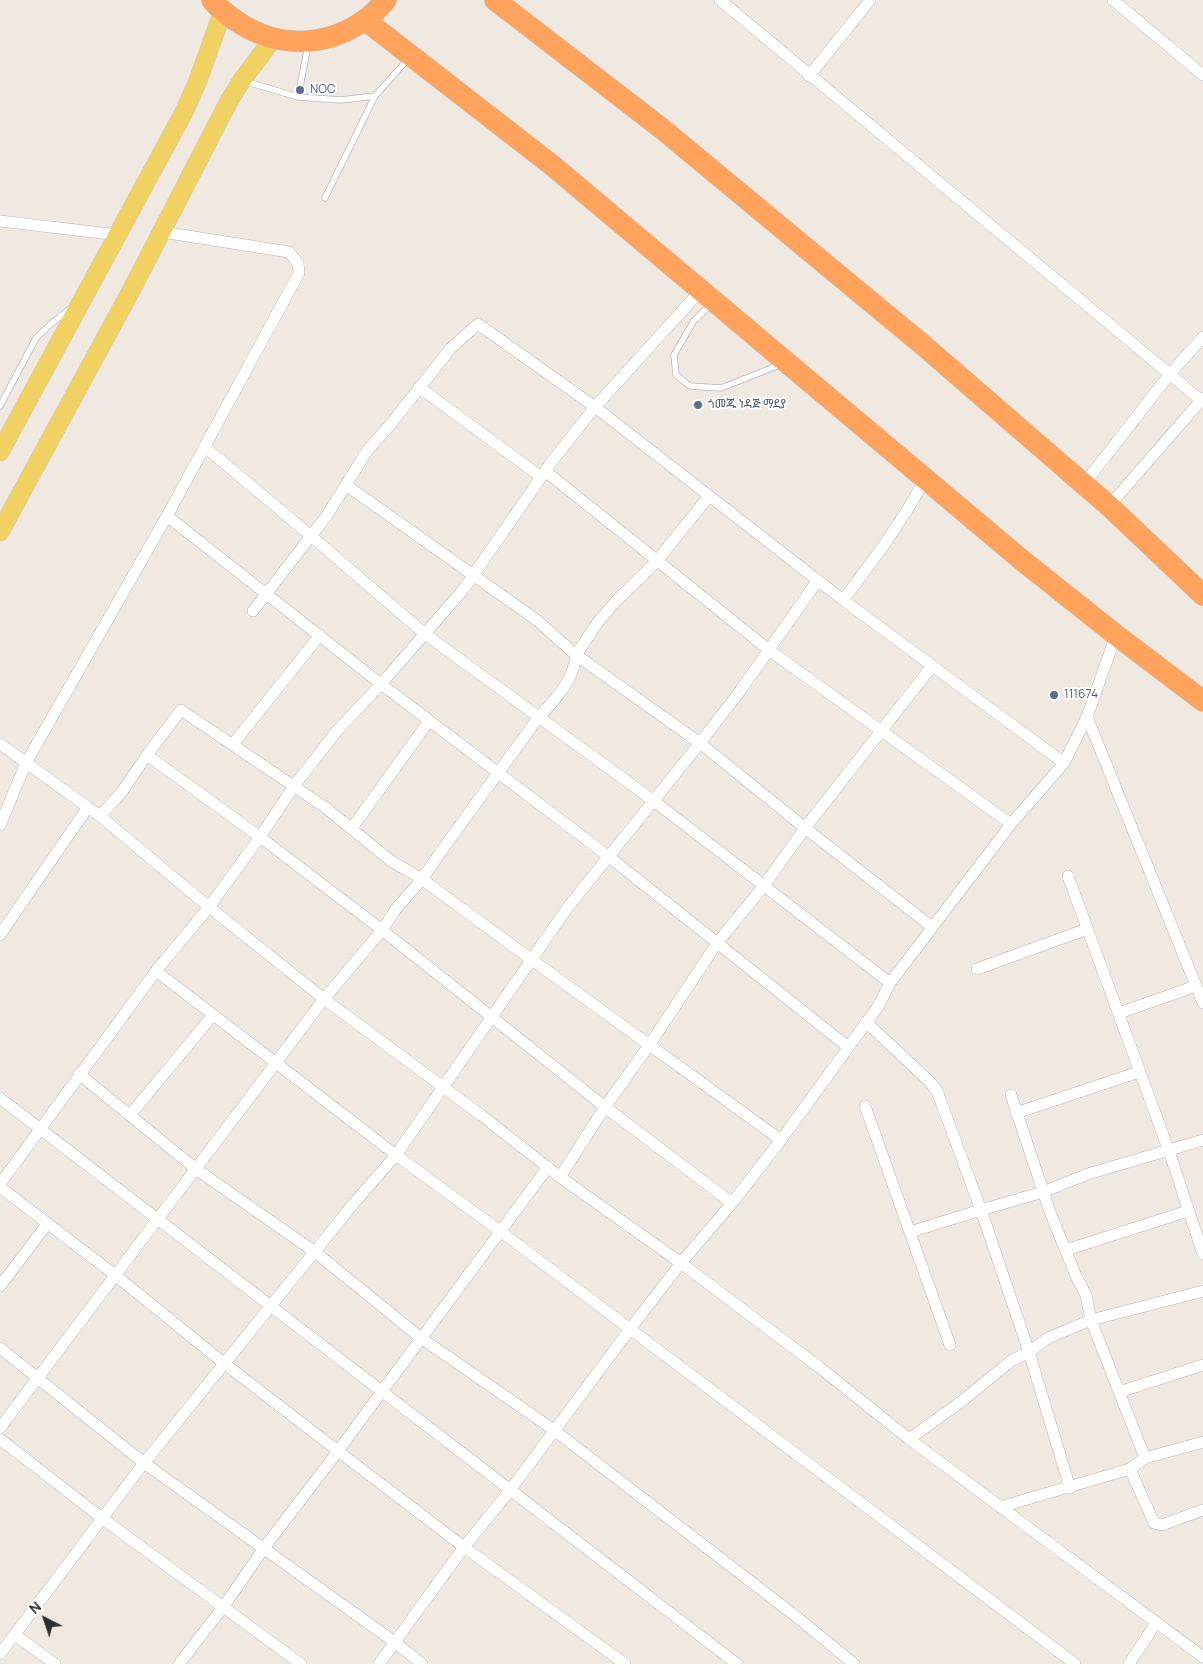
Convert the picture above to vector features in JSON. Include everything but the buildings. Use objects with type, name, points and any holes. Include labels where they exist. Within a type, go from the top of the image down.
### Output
[{"type":"highway","points":[[217,6],[250,30],[273,39],[289,42],[309,42],[329,38],[348,31],[365,20],[386,0]]},
{"type":"highway","points":[[495,0],[661,128],[923,345],[1109,506],[1203,595]]},
{"type":"highway","points":[[365,20],[553,166],[1023,561],[1203,701]]},
{"type":"main road","points":[[0,452],[184,112],[197,83],[217,6]]},
{"type":"main road","points":[[0,532],[162,232],[229,101],[242,80],[273,39]]},
{"type":"street","points":[[720,0],[1169,376],[1202,401],[1109,506]]},
{"type":"street","points":[[809,76],[870,0]]},
{"type":"street","points":[[1113,0],[1203,75]]},
{"type":"street","points":[[0,221],[118,235]]},
{"type":"street","points":[[0,825],[26,763],[205,448],[299,273],[298,262],[290,252],[162,232]]},
{"type":"street","points":[[625,1664],[464,1547],[338,1451],[225,1364],[0,1185],[79,1074],[156,971],[209,907],[294,786],[336,732],[381,684],[463,590],[543,474],[595,407],[707,295]]},
{"type":"street","points":[[253,610],[326,517],[367,451],[452,348],[478,324],[595,407],[843,600],[1064,763]]},
{"type":"street","points":[[1084,484],[1169,376],[1203,337]]},
{"type":"street","points":[[420,387],[543,474],[769,650],[1011,824]]},
{"type":"street","points":[[205,448],[425,634],[654,802],[890,983]]},
{"type":"street","points":[[843,600],[881,551],[908,511],[926,479]]},
{"type":"street","points":[[346,485],[538,621],[576,655],[700,743],[932,927]]},
{"type":"street","points":[[0,1428],[324,999],[422,879],[461,822],[539,717],[563,688],[571,674],[576,655],[598,622],[617,600],[656,562],[709,496]]},
{"type":"street","points":[[167,516],[381,684],[608,856],[848,1047]]},
{"type":"street","points":[[0,1654],[144,1463],[354,1203],[396,1155],[568,907],[700,743],[818,580]]},
{"type":"street","points":[[233,744],[320,635]]},
{"type":"street","points":[[379,1664],[464,1547],[511,1489],[630,1329],[781,1140],[879,1005],[890,983],[932,927],[1011,824],[1064,763],[1087,717],[1116,635]]},
{"type":"street","points":[[560,1177],[605,1107],[650,1044],[717,943],[763,887],[805,828],[932,666]]},
{"type":"street","points":[[100,816],[121,793],[147,755],[182,710],[294,786],[352,828],[392,861],[422,879],[531,961],[650,1044],[781,1140]]},
{"type":"street","points":[[1087,717],[1203,1003]]},
{"type":"street","points":[[352,828],[429,721]]},
{"type":"street","points":[[0,744],[100,816],[209,907],[324,999],[560,1177],[819,1367],[909,1439],[1203,1657]]},
{"type":"street","points":[[147,755],[260,837],[382,930],[605,1107],[732,1203]]},
{"type":"street","points":[[0,936],[88,808]]},
{"type":"street","points":[[1068,876],[1169,1151],[1203,1254]]},
{"type":"street","points":[[977,970],[1087,929]]},
{"type":"street","points":[[156,971],[275,1064],[1075,1664]]},
{"type":"street","points":[[1119,1013],[1196,986]]},
{"type":"street","points":[[130,1115],[213,1015]]},
{"type":"street","points":[[866,1022],[930,1082],[937,1091],[981,1210],[1029,1352],[1070,1488]]},
{"type":"street","points":[[1016,1113],[1139,1072]]},
{"type":"street","points":[[79,1074],[196,1169],[316,1252],[421,1338],[554,1430],[798,1618],[854,1664]]},
{"type":"street","points":[[1010,1095],[1042,1192],[1076,1276],[1086,1294],[1091,1320],[1145,1458]]},
{"type":"street","points":[[0,1098],[738,1664]]},
{"type":"street","points":[[865,1106],[950,1345]]},
{"type":"street","points":[[910,1232],[1042,1192],[1088,1174],[1203,1140]]},
{"type":"street","points":[[179,1664],[224,1606],[264,1548],[548,1167]]},
{"type":"street","points":[[1066,1250],[1188,1211]]},
{"type":"street","points":[[0,1286],[48,1223]]},
{"type":"street","points":[[909,1439],[962,1401],[1011,1361],[1029,1352],[1048,1338],[1091,1320],[1203,1291]]},
{"type":"street","points":[[0,1348],[144,1463],[396,1643],[422,1664]]},
{"type":"street","points":[[1119,1392],[1203,1366]]},
{"type":"street","points":[[0,1439],[103,1519],[301,1664]]},
{"type":"street","points":[[1000,1507],[1130,1469],[1145,1458],[1203,1442]]},
{"type":"street","points":[[1130,1469],[1154,1523],[1162,1525],[1203,1510]]},
{"type":"street","points":[[1129,1664],[1156,1623]]},
{"type":"street","points":[[15,1635],[55,1664]]},
{"type":"lane","points":[[298,97],[309,42]]},
{"type":"lane","points":[[325,198],[375,96],[412,56]]},
{"type":"lane","points":[[242,80],[298,97],[341,100],[375,96]]},
{"type":"lane","points":[[707,295],[674,354],[676,375],[690,386],[721,388],[786,362]]},
{"type":"lane","points":[[0,406],[36,338],[84,298]]},
{"type":"place","name":"NOC","points":[[300,90]]},
{"type":"place","name":"ጎመጁ ነዳጅ ማደያ","points":[[698,405]]},
{"type":"place","name":"111674","points":[[1054,695]]}]
